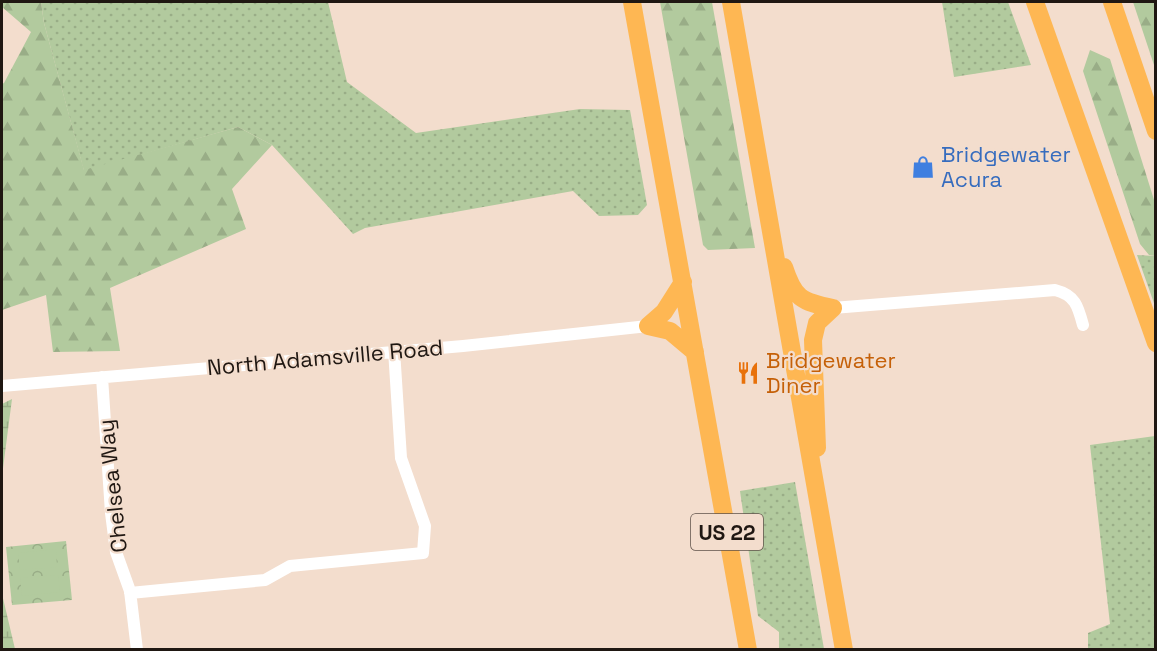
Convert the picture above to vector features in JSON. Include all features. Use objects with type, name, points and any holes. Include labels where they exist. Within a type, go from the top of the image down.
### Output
[{"type":"highway","name":"US 22","points":[[632,2],[748,650]]},
{"type":"highway","points":[[731,2],[844,650]]},
{"type":"highway","points":[[1035,2],[1155,343]]},
{"type":"highway","points":[[1112,2],[1155,131]]},
{"type":"highway","points":[[767,212],[791,287],[810,303],[833,308]]},
{"type":"highway","points":[[648,326],[664,312],[683,282]]},
{"type":"highway","points":[[817,499],[813,340],[817,323],[833,308]]},
{"type":"highway","points":[[648,326],[670,331],[695,352]]},
{"type":"street","points":[[833,308],[1055,290],[1066,292],[1075,300],[1083,325]]},
{"type":"street","name":"North Adamsville Road","points":[[2,386],[529,340],[648,326]]},
{"type":"street","points":[[130,593],[265,580],[290,566],[423,553],[425,526],[401,458],[394,350]]},
{"type":"street","name":"Chelsea Way","points":[[102,377],[111,513],[116,552],[130,593],[137,650]]},
{"type":"green space","points":[[2,2],[41,2],[44,23],[84,170],[238,127],[272,145],[232,189],[246,229],[110,288],[120,351],[53,352],[46,295],[2,310],[2,84],[31,32],[2,7]]},
{"type":"green space","points":[[41,2],[328,2],[347,82],[416,133],[580,109],[630,110],[647,205],[638,215],[599,216],[573,191],[365,228],[353,234],[272,145],[238,127],[84,171],[44,23]]},
{"type":"green space","points":[[660,2],[712,2],[755,248],[708,250],[703,245]]},
{"type":"green space","points":[[942,2],[1008,2],[1031,65],[954,77]]},
{"type":"green space","points":[[1133,2],[1155,2],[1155,68]]},
{"type":"green space","points":[[1090,50],[1110,59],[1155,203],[1155,256],[1149,255],[1140,244],[1083,71]]},
{"type":"green space","points":[[1137,255],[1155,256],[1155,306]]},
{"type":"green space","points":[[12,399],[2,476],[2,404]]},
{"type":"green space","points":[[1155,436],[1155,649],[1088,649],[1088,633],[1110,624],[1090,445]]},
{"type":"green space","points":[[795,482],[824,649],[779,649],[779,632],[758,616],[740,491]]},
{"type":"green space","points":[[66,541],[72,600],[12,605],[6,547]]},
{"type":"green space","points":[[56,549],[57,567],[20,570],[18,553]]},
{"type":"green space","points":[[58,575],[60,592],[22,596],[20,578]]},
{"type":"green space","points":[[2,594],[15,649],[2,649]]},
{"type":"place","name":"Bridgewater Acura","points":[[923,167]]},
{"type":"place","name":"Bridgewater Diner","points":[[748,373]]}]
